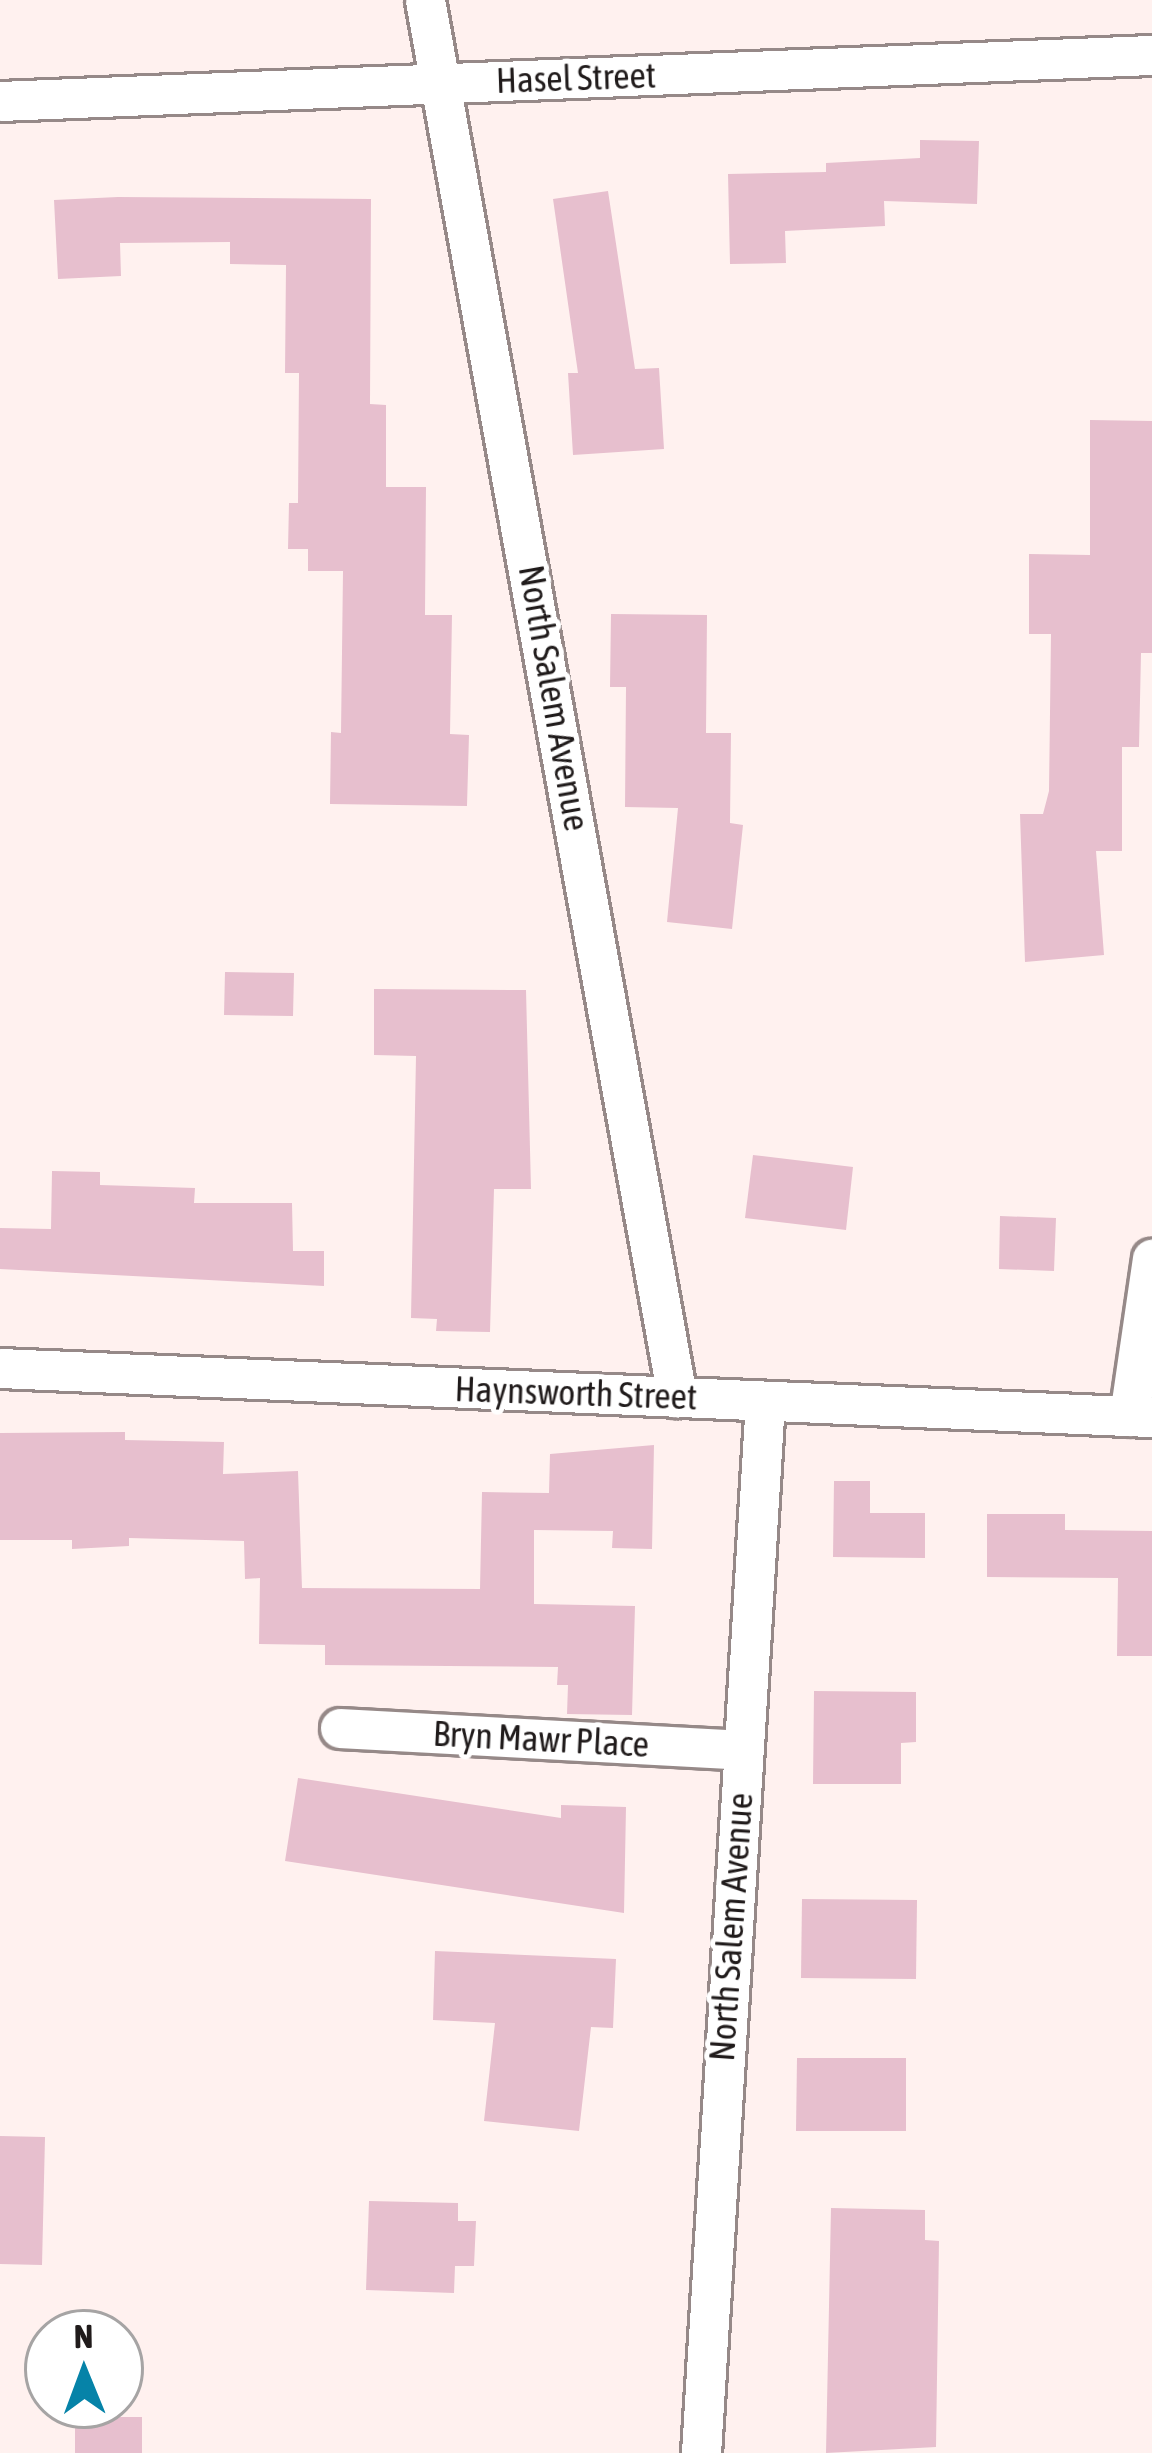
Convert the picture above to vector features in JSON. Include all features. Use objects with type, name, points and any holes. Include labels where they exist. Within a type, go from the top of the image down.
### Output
[{"type":"street","name":"North Salem Avenue","points":[[424,0],[677,1397]]},
{"type":"street","name":"Hasel Street","points":[[0,101],[1152,56]]},
{"type":"street","points":[[1140,1417],[1152,1259]]},
{"type":"street","name":"Haynsworth Street","points":[[0,1368],[1140,1417]]},
{"type":"street","name":"North Salem Avenue","points":[[700,2453],[765,1401]]},
{"type":"street","name":"Bryn Mawr Place","points":[[340,1728],[742,1750]]},
{"type":"building","points":[[920,140],[979,141],[977,204],[884,201],[885,226],[785,231],[786,263],[730,264],[728,174],[826,172],[826,163],[920,158]]},
{"type":"building","points":[[608,191],[635,369],[659,368],[664,449],[573,455],[568,373],[578,373],[553,199]]},
{"type":"building","points":[[371,199],[370,404],[386,405],[386,487],[426,487],[425,615],[452,615],[450,734],[469,735],[467,806],[330,804],[331,732],[341,733],[343,571],[308,571],[308,549],[288,549],[289,503],[298,503],[299,373],[285,373],[286,265],[230,264],[230,242],[120,243],[121,276],[58,279],[54,200]]},
{"type":"building","points":[[1090,420],[1152,421],[1152,653],[1141,653],[1139,747],[1122,747],[1122,851],[1096,851],[1104,955],[1025,962],[1020,814],[1043,814],[1049,791],[1051,634],[1029,634],[1029,554],[1090,555]]},
{"type":"building","points":[[611,614],[707,615],[706,733],[731,733],[730,823],[743,825],[732,929],[667,922],[678,808],[625,807],[626,687],[610,687]]},
{"type":"building","points":[[225,972],[294,973],[293,1016],[224,1015]]},
{"type":"building","points":[[374,989],[526,990],[531,1189],[494,1189],[490,1332],[436,1331],[437,1319],[411,1318],[416,1056],[374,1055]]},
{"type":"building","points":[[753,1155],[853,1167],[846,1230],[745,1218]]},
{"type":"building","points":[[52,1171],[100,1172],[100,1185],[195,1188],[194,1203],[292,1203],[293,1251],[324,1251],[324,1286],[0,1269],[0,1228],[51,1229]]},
{"type":"building","points":[[1000,1216],[1056,1218],[1054,1271],[999,1269]]},
{"type":"building","points":[[125,1432],[125,1440],[224,1442],[223,1474],[298,1471],[302,1588],[480,1589],[482,1492],[549,1493],[550,1454],[654,1445],[652,1549],[612,1548],[613,1531],[534,1530],[534,1604],[635,1606],[632,1715],[567,1714],[568,1685],[557,1685],[558,1667],[325,1665],[325,1645],[259,1644],[260,1578],[245,1579],[244,1541],[129,1538],[129,1546],[72,1549],[72,1540],[0,1540],[0,1433]]},
{"type":"building","points":[[834,1481],[870,1481],[870,1513],[925,1513],[925,1558],[833,1557]]},
{"type":"building","points":[[987,1514],[1065,1514],[1065,1530],[1152,1531],[1152,1656],[1117,1656],[1118,1578],[987,1577]]},
{"type":"building","points":[[814,1691],[916,1692],[916,1742],[901,1743],[901,1784],[813,1784]]},
{"type":"building","points":[[298,1778],[561,1818],[561,1805],[626,1807],[624,1913],[285,1861]]},
{"type":"building","points":[[802,1899],[917,1900],[916,1979],[801,1978]]},
{"type":"building","points":[[435,1951],[616,1959],[613,2028],[591,2027],[579,2131],[484,2121],[495,2023],[433,2020]]},
{"type":"building","points":[[797,2058],[906,2058],[906,2131],[796,2131]]},
{"type":"building","points":[[0,2136],[45,2137],[42,2265],[0,2264]]},
{"type":"building","points":[[369,2201],[458,2203],[458,2221],[476,2221],[474,2266],[455,2266],[454,2293],[366,2290]]},
{"type":"building","points":[[831,2208],[925,2210],[925,2240],[939,2241],[936,2447],[826,2453]]},
{"type":"building","points":[[75,2429],[142,2429],[142,2453],[75,2453]]}]
